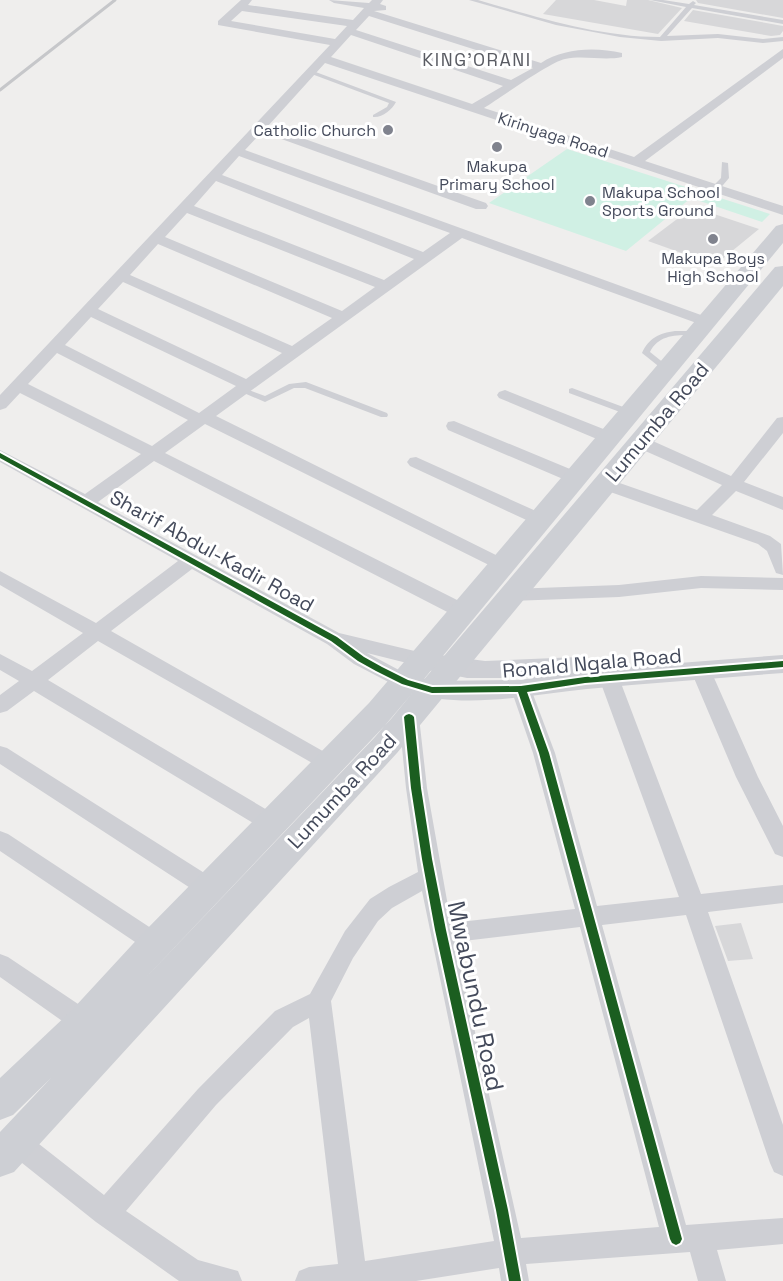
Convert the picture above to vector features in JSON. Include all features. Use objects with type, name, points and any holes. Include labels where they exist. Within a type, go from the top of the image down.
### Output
[{"type":"main road","name":"Lumumba Road","points":[[4,1093],[84,1022],[155,943],[381,711],[783,230]]},
{"type":"main road","name":"Lumumba Road","points":[[8,1151],[410,717],[783,272]]},
{"type":"street","points":[[334,0],[373,6],[494,39]]},
{"type":"street","points":[[338,43],[222,23],[243,3],[353,27],[510,84]]},
{"type":"street","points":[[0,405],[373,6]]},
{"type":"street","points":[[373,6],[540,66]]},
{"type":"street","points":[[636,162],[783,52]]},
{"type":"street","points":[[473,109],[510,84],[560,56],[593,53],[618,55]]},
{"type":"street","name":"Kirinyaga Road","points":[[324,59],[783,211]]},
{"type":"street","points":[[260,127],[481,206]]},
{"type":"street","points":[[237,151],[461,232],[703,327]]},
{"type":"street","points":[[214,176],[425,258]]},
{"type":"street","points":[[185,207],[386,286]]},
{"type":"street","points":[[86,502],[461,232]]},
{"type":"street","points":[[155,238],[343,317]]},
{"type":"street","points":[[121,276],[294,353]]},
{"type":"street","points":[[88,310],[245,388]]},
{"type":"street","points":[[55,346],[503,566]]},
{"type":"street","points":[[18,386],[464,612]]},
{"type":"street","points":[[505,395],[610,438]]},
{"type":"street","points":[[700,518],[734,483],[762,445],[783,422]]},
{"type":"street","points":[[454,426],[576,478]]},
{"type":"street","points":[[640,442],[783,504]]},
{"type":"street","points":[[762,445],[783,443]]},
{"type":"street","name":"Sharif Abdul-Kadir Road","points":[[0,455],[334,639],[361,659],[405,682]]},
{"type":"street","points":[[416,462],[541,520]]},
{"type":"street","points":[[604,484],[764,540],[779,548],[783,569]]},
{"type":"street","points":[[0,706],[191,560]]},
{"type":"street","points":[[0,577],[328,764]]},
{"type":"street","points":[[511,595],[619,591],[701,582],[783,584]]},
{"type":"street","name":"Sharif Abdul-Kadir Road","points":[[334,639],[423,660]]},
{"type":"street","name":"Ronald Ngala Road","points":[[423,660],[450,668],[519,669],[626,663],[783,647]]},
{"type":"street","points":[[0,661],[272,823]]},
{"type":"street","name":"Ronald Ngala Road","points":[[405,682],[432,690],[521,689],[609,678],[783,664]]},
{"type":"street","points":[[700,671],[747,777],[783,848]]},
{"type":"street","points":[[609,678],[694,905],[783,1163]]},
{"type":"street","points":[[521,689],[544,753],[588,918],[688,1238],[712,1281]]},
{"type":"street","name":"Mwabundu Road","points":[[410,717],[413,760],[431,876],[516,1281]]},
{"type":"street","points":[[0,754],[209,888]]},
{"type":"street","points":[[0,840],[155,943]]},
{"type":"street","points":[[354,1279],[319,1001],[328,980],[368,917],[379,905],[400,891],[431,876]]},
{"type":"street","points":[[442,934],[783,894]]},
{"type":"street","points":[[0,964],[84,1022]]},
{"type":"street","points":[[106,1213],[207,1097],[284,1020],[319,1001]]},
{"type":"street","points":[[8,1151],[106,1213],[192,1273],[228,1281]]},
{"type":"street","points":[[309,1281],[354,1279],[511,1252],[783,1231]]},
{"type":"lane","points":[[472,0],[561,24],[631,37],[661,39],[712,36],[775,41],[783,39]]},
{"type":"lane","points":[[653,0],[783,22]]},
{"type":"lane","points":[[661,39],[695,0]]},
{"type":"lane","points":[[310,72],[393,102],[390,108],[375,116]]},
{"type":"lane","points":[[715,189],[726,178],[724,163]]},
{"type":"lane","points":[[245,388],[265,399],[292,386],[306,385],[384,415]]},
{"type":"lane","points":[[572,391],[631,413]]},
{"type":"green space","name":"Makupa School Sports Ground","points":[[567,149],[770,214],[762,222],[691,198],[626,251],[489,203]]},
{"type":"building","points":[[556,0],[594,0],[626,6],[627,0],[648,0],[682,8],[658,34],[543,14]]},
{"type":"building","points":[[696,0],[783,0],[783,18],[698,3]]},
{"type":"building","points":[[693,10],[783,26],[783,31],[780,35],[771,36],[684,21]]},
{"type":"building","points":[[693,207],[759,229],[715,265],[648,241]]},
{"type":"building","points":[[741,923],[753,959],[728,961],[715,926]]},
{"type":"railway","points":[[0,90],[115,0]]},
{"type":"cycle path","points":[[0,455],[334,639],[379,669],[405,682],[432,690],[521,689],[585,680],[783,664]]},
{"type":"cycle path","points":[[521,689],[544,753],[676,1239]]},
{"type":"cycle path","points":[[409,717],[416,788],[427,859],[515,1281]]},
{"type":"place","name":"Catholic Church","points":[[388,130]]},
{"type":"place","name":"Makupa Primary School","points":[[497,147]]},
{"type":"place","name":"Makupa School Sports Ground","points":[[590,201]]},
{"type":"place","name":"Makupa Boys High School","points":[[713,239]]},
{"type":"district","name":"KING'ORANI","points":[[477,59]]}]
